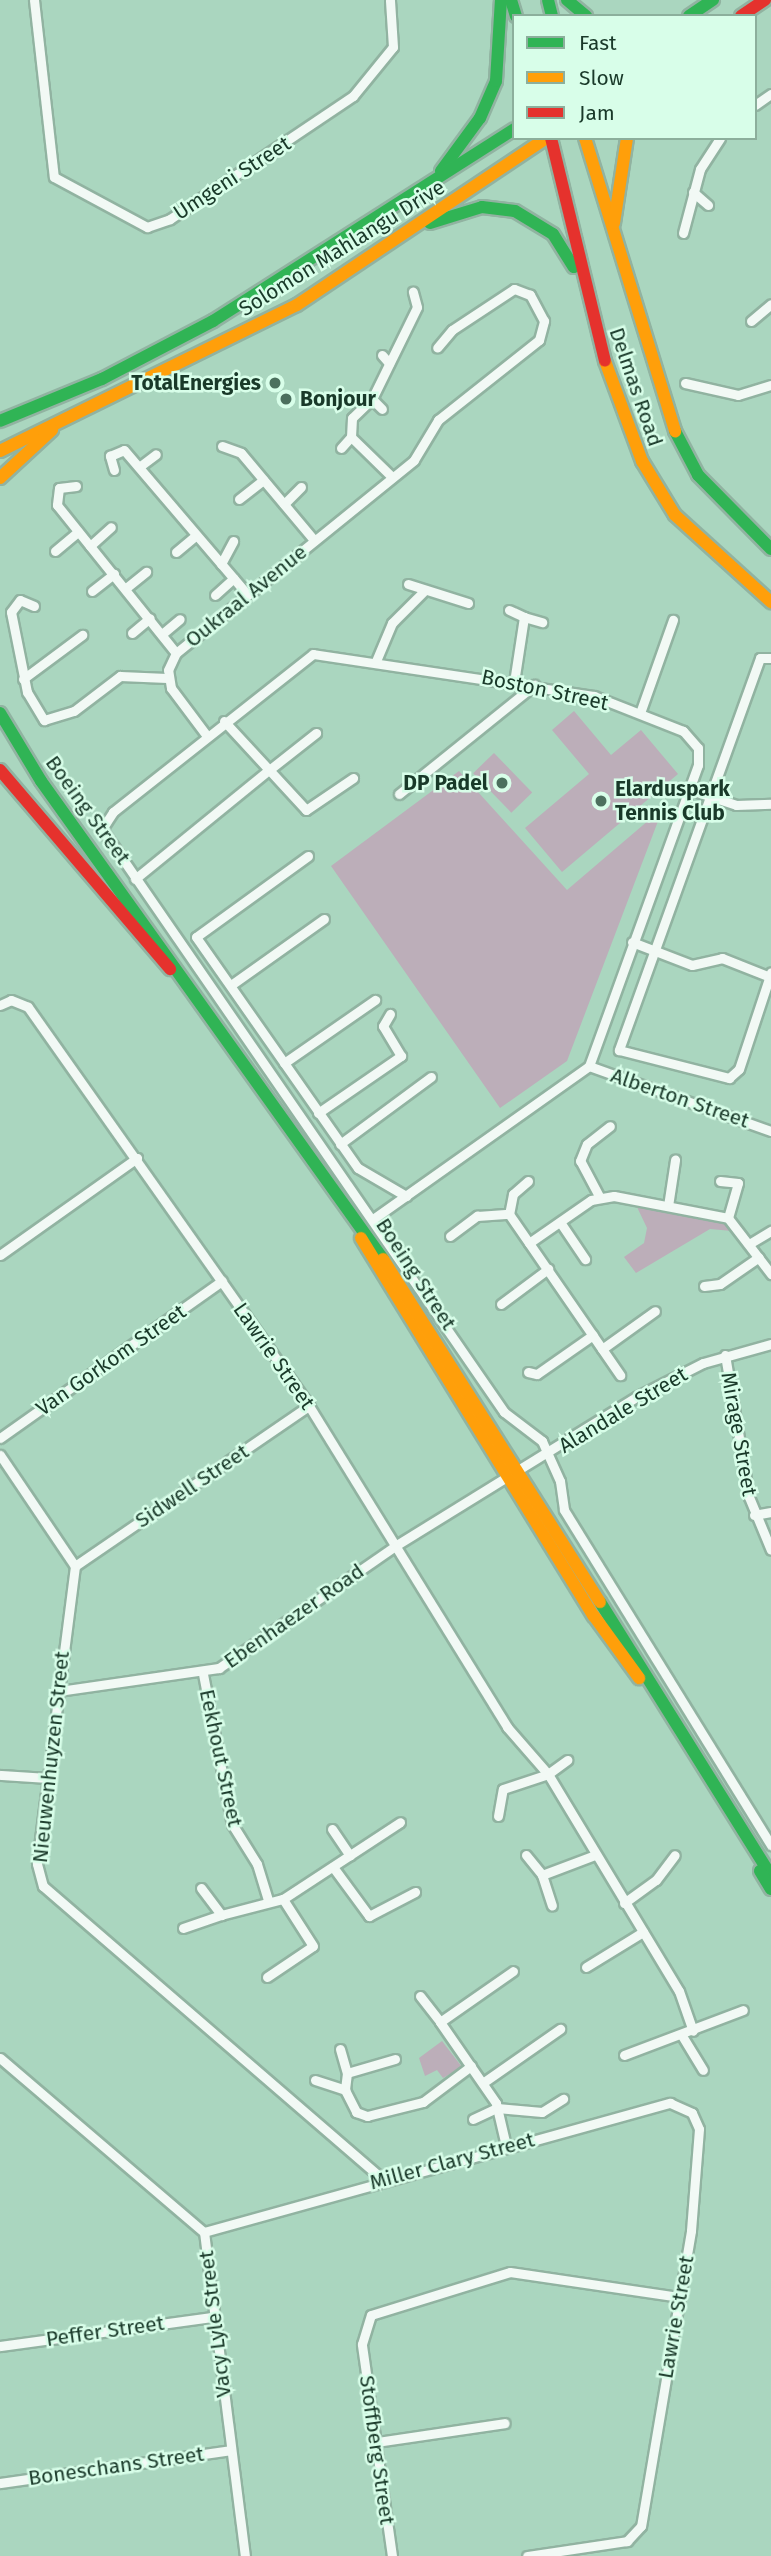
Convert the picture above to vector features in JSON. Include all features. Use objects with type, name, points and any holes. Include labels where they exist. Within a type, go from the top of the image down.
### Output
[{"type":"main road","points":[[426,187],[461,150],[496,81],[500,0]]},
{"type":"main road","points":[[567,0],[584,14]]},
{"type":"main road","points":[[744,14],[765,0]]},
{"type":"main road","points":[[685,14],[710,2]]},
{"type":"main road","points":[[692,14],[710,2]]},
{"type":"main road","name":"Solomon Mahlangu Drive","points":[[0,421],[102,379],[213,321],[512,131]]},
{"type":"main road","name":"Solomon Mahlangu Drive","points":[[0,451],[297,304],[545,140]]},
{"type":"main road","name":"Delmas Road","points":[[548,140],[586,296],[615,398],[642,461],[675,515],[706,548],[771,602]]},
{"type":"main road","name":"Delmas Road","points":[[586,140],[645,357],[678,441],[727,510],[771,549]]},
{"type":"main road","points":[[615,242],[617,177],[626,140]]},
{"type":"main road","points":[[405,233],[482,207],[515,211],[553,234],[586,296]]},
{"type":"main road","points":[[0,478],[58,424]]},
{"type":"main road","name":"Boeing Street","points":[[0,713],[41,781],[363,1227],[511,1473],[771,1876]]},
{"type":"main road","name":"Boeing Street","points":[[0,770],[146,937],[360,1237],[679,1737],[771,1889]]},
{"type":"street","name":"Umgeni Street","points":[[34,0],[54,177],[146,227],[170,219],[353,96],[393,47],[390,0]]},
{"type":"street","points":[[683,233],[693,192],[719,140]]},
{"type":"street","points":[[693,192],[709,205]]},
{"type":"street","name":"Oukraal Avenue","points":[[167,678],[176,653],[418,456],[438,420],[539,340],[544,321],[530,295],[514,289],[452,330],[437,348]]},
{"type":"street","points":[[341,448],[351,437],[352,418],[374,394],[417,307],[413,292]]},
{"type":"street","points":[[751,320],[771,304]]},
{"type":"street","points":[[382,355],[389,363]]},
{"type":"street","points":[[369,383],[382,409]]},
{"type":"street","points":[[685,383],[738,395],[771,385]]},
{"type":"street","points":[[345,411],[352,418]]},
{"type":"street","points":[[351,437],[391,476]]},
{"type":"street","points":[[222,446],[241,453],[314,540]]},
{"type":"street","points":[[114,470],[109,458],[122,450],[247,594]]},
{"type":"street","points":[[139,467],[156,454]]},
{"type":"street","points":[[239,499],[263,480]]},
{"type":"street","points":[[76,486],[64,483],[55,501],[176,653]]},
{"type":"street","points":[[284,504],[301,488]]},
{"type":"street","points":[[90,546],[111,527]]},
{"type":"street","points":[[55,551],[78,532]]},
{"type":"street","points":[[176,552],[195,536]]},
{"type":"street","points":[[221,564],[233,541]]},
{"type":"street","points":[[126,588],[146,572]]},
{"type":"street","points":[[92,591],[114,575]]},
{"type":"street","points":[[215,595],[234,578]]},
{"type":"street","points":[[408,584],[423,592],[468,603]]},
{"type":"street","points":[[376,661],[392,623],[423,592]]},
{"type":"street","points":[[34,606],[20,600],[11,609],[23,680],[48,720],[74,711],[120,676],[167,678],[207,736]]},
{"type":"street","points":[[509,610],[542,622]]},
{"type":"street","points":[[514,682],[524,617]]},
{"type":"street","points":[[132,633],[150,618]]},
{"type":"street","points":[[162,634],[180,619]]},
{"type":"street","points":[[640,713],[673,620]]},
{"type":"street","points":[[23,680],[82,635]]},
{"type":"street","name":"Boston Street","points":[[104,834],[109,816],[305,657],[328,653],[534,685],[640,713],[694,741],[698,765],[589,1066]]},
{"type":"street","points":[[632,942],[652,947],[692,965],[722,958],[770,975],[739,1069],[729,1077],[631,1058],[618,1046],[652,947],[760,657],[771,658]]},
{"type":"street","points":[[399,794],[534,685]]},
{"type":"street","points":[[224,721],[267,771],[306,810],[353,778]]},
{"type":"street","points":[[135,879],[316,733]]},
{"type":"street","points":[[688,789],[736,805],[771,804]]},
{"type":"street","name":"Boeing Street","points":[[104,834],[373,1219],[504,1412],[530,1428],[548,1455],[564,1510],[771,1845]]},
{"type":"street","points":[[308,856],[198,932],[197,941],[231,985],[340,1144],[366,1175],[406,1196]]},
{"type":"street","points":[[231,985],[324,919]]},
{"type":"street","name":"Lawrie Street","points":[[0,1005],[11,1000],[28,1007],[137,1158],[309,1406],[520,1741],[548,1774],[679,1991],[693,2031]]},
{"type":"street","points":[[284,1063],[375,1000]]},
{"type":"street","points":[[318,1113],[401,1056],[383,1026],[390,1014]]},
{"type":"street","points":[[373,1219],[589,1066]]},
{"type":"street","name":"Alberton Street","points":[[589,1066],[771,1131]]},
{"type":"street","points":[[340,1144],[431,1077]]},
{"type":"street","points":[[599,1196],[580,1161],[587,1144],[610,1126]]},
{"type":"street","points":[[0,1255],[137,1158]]},
{"type":"street","points":[[668,1206],[675,1160]]},
{"type":"street","points":[[528,1181],[513,1194],[509,1214],[620,1375]]},
{"type":"street","points":[[720,1181],[738,1183],[728,1218]]},
{"type":"street","points":[[529,1243],[599,1196],[728,1218],[771,1274]]},
{"type":"street","points":[[450,1236],[477,1216],[509,1214]]},
{"type":"street","points":[[560,1222],[585,1259]]},
{"type":"street","points":[[749,1244],[771,1231]]},
{"type":"street","points":[[704,1286],[720,1284],[759,1257]]},
{"type":"street","points":[[501,1304],[548,1269]]},
{"type":"street","name":"Van Gorkom Street","points":[[0,1438],[222,1281]]},
{"type":"street","points":[[602,1349],[655,1311]]},
{"type":"street","points":[[528,1372],[537,1374],[593,1335]]},
{"type":"street","name":"Alandale Street","points":[[511,1473],[548,1455],[636,1397],[725,1355],[771,1344]]},
{"type":"street","name":"Mirage Street","points":[[725,1355],[754,1515],[771,1550]]},
{"type":"street","name":"Sidwell Street","points":[[75,1566],[309,1406]]},
{"type":"street","points":[[0,1455],[75,1566]]},
{"type":"street","name":"Ebenhaezer Road","points":[[59,1691],[203,1674],[395,1546],[511,1473]]},
{"type":"street","points":[[754,1515],[771,1512]]},
{"type":"street","name":"Nieuwenhuyzen Street","points":[[75,1566],[37,1864],[53,1899],[382,2179]]},
{"type":"street","name":"Eekhout Street","points":[[203,1674],[232,1824],[268,1899]]},
{"type":"street","points":[[498,1816],[503,1789],[548,1774],[567,1760]]},
{"type":"street","points":[[0,1775],[47,1778]]},
{"type":"street","points":[[183,1928],[268,1899],[283,1899],[400,1822]]},
{"type":"street","points":[[332,1829],[350,1856]]},
{"type":"street","points":[[526,1855],[542,1875],[551,1905]]},
{"type":"street","points":[[542,1875],[595,1855]]},
{"type":"street","points":[[624,1903],[656,1880],[675,1855]]},
{"type":"street","points":[[333,1867],[369,1916],[415,1892]]},
{"type":"street","points":[[201,1888],[222,1915]]},
{"type":"street","points":[[267,1977],[313,1946],[283,1899]]},
{"type":"street","points":[[586,1967],[643,1932]]},
{"type":"street","points":[[440,2022],[513,1971]]},
{"type":"street","points":[[419,1996],[484,2082],[497,2108],[506,2146]]},
{"type":"street","points":[[624,2055],[743,2010]]},
{"type":"street","points":[[484,2082],[560,2029]]},
{"type":"street","points":[[681,2034],[703,2070]]},
{"type":"street","points":[[340,2049],[347,2073],[345,2090],[350,2106],[367,2116],[423,2102],[471,2066]]},
{"type":"street","name":"Vacy Lyle Street","points":[[0,2058],[204,2232],[211,2317],[245,2556]]},
{"type":"street","points":[[347,2073],[395,2059]]},
{"type":"street","points":[[315,2080],[345,2090]]},
{"type":"street","points":[[473,2119],[497,2108],[535,2113],[563,2099]]},
{"type":"street","name":"Miller Clary Street","points":[[204,2232],[382,2179],[670,2103],[697,2119]]},
{"type":"street","name":"Lawrie Street","points":[[527,2556],[627,2541],[643,2514],[691,2231],[697,2119]]},
{"type":"street","name":"Stoffberg Street","points":[[392,2556],[362,2344],[366,2323],[378,2310],[510,2272],[680,2297]]},
{"type":"street","name":"Peffer Street","points":[[0,2346],[211,2317]]},
{"type":"street","points":[[377,2442],[505,2423]]},
{"type":"street","name":"Boneschans Street","points":[[0,2483],[231,2449]]},
{"type":"shaded area","name":"Elarduspark Tennis Club","points":[[574,711],[611,755],[641,730],[678,774],[562,872],[525,828],[589,774],[552,730]]},
{"type":"shaded area","name":"DP Padel","points":[[494,753],[532,793],[511,813],[473,773]]},
{"type":"shaded area","points":[[459,771],[567,890],[663,808],[567,1061],[500,1108],[331,866]]},
{"type":"shaded area","points":[[637,1207],[726,1224],[732,1231],[710,1229],[636,1273],[624,1257],[644,1243],[647,1228]]},
{"type":"shaded area","points":[[442,2041],[462,2067],[443,2078],[437,2070],[425,2076],[419,2058]]},
{"type":"traffic: fast","points":[[441,171],[480,118],[496,81],[501,0]]},
{"type":"traffic: fast","points":[[511,0],[515,14]]},
{"type":"traffic: fast","points":[[548,0],[552,14]]},
{"type":"traffic: fast","points":[[567,0],[584,14]]},
{"type":"traffic: fast","points":[[692,14],[713,0]]},
{"type":"traffic: fast","points":[[0,421],[102,379],[213,321],[512,130]]},
{"type":"traffic: fast","points":[[430,223],[482,207],[515,211],[553,234],[574,267]]},
{"type":"traffic: fast","points":[[675,431],[698,475],[771,549]]},
{"type":"traffic: fast","points":[[0,713],[41,781],[383,1259]]},
{"type":"traffic: fast","points":[[600,1602],[771,1876]]},
{"type":"traffic: fast","points":[[760,1871],[771,1889]]},
{"type":"traffic: slow","points":[[0,451],[297,305],[543,140]]},
{"type":"traffic: slow","points":[[586,140],[675,431]]},
{"type":"traffic: slow","points":[[614,223],[627,140]]},
{"type":"traffic: slow","points":[[605,361],[642,461],[675,515],[771,602]]},
{"type":"traffic: slow","points":[[0,478],[52,430]]},
{"type":"traffic: slow","points":[[361,1238],[594,1616],[639,1678]]},
{"type":"traffic: slow","points":[[383,1259],[600,1602]]},
{"type":"traffic: jam","points":[[744,14],[765,0]]},
{"type":"traffic: jam","points":[[551,140],[605,361]]},
{"type":"traffic: jam","points":[[0,770],[170,969]]},
{"type":"place","name":"TotalEnergies","points":[[275,383]]},
{"type":"place","name":"Bonjour","points":[[286,399]]},
{"type":"place","name":"DP Padel","points":[[502,783]]},
{"type":"place","name":"Elarduspark Tennis Club","points":[[601,801]]}]
